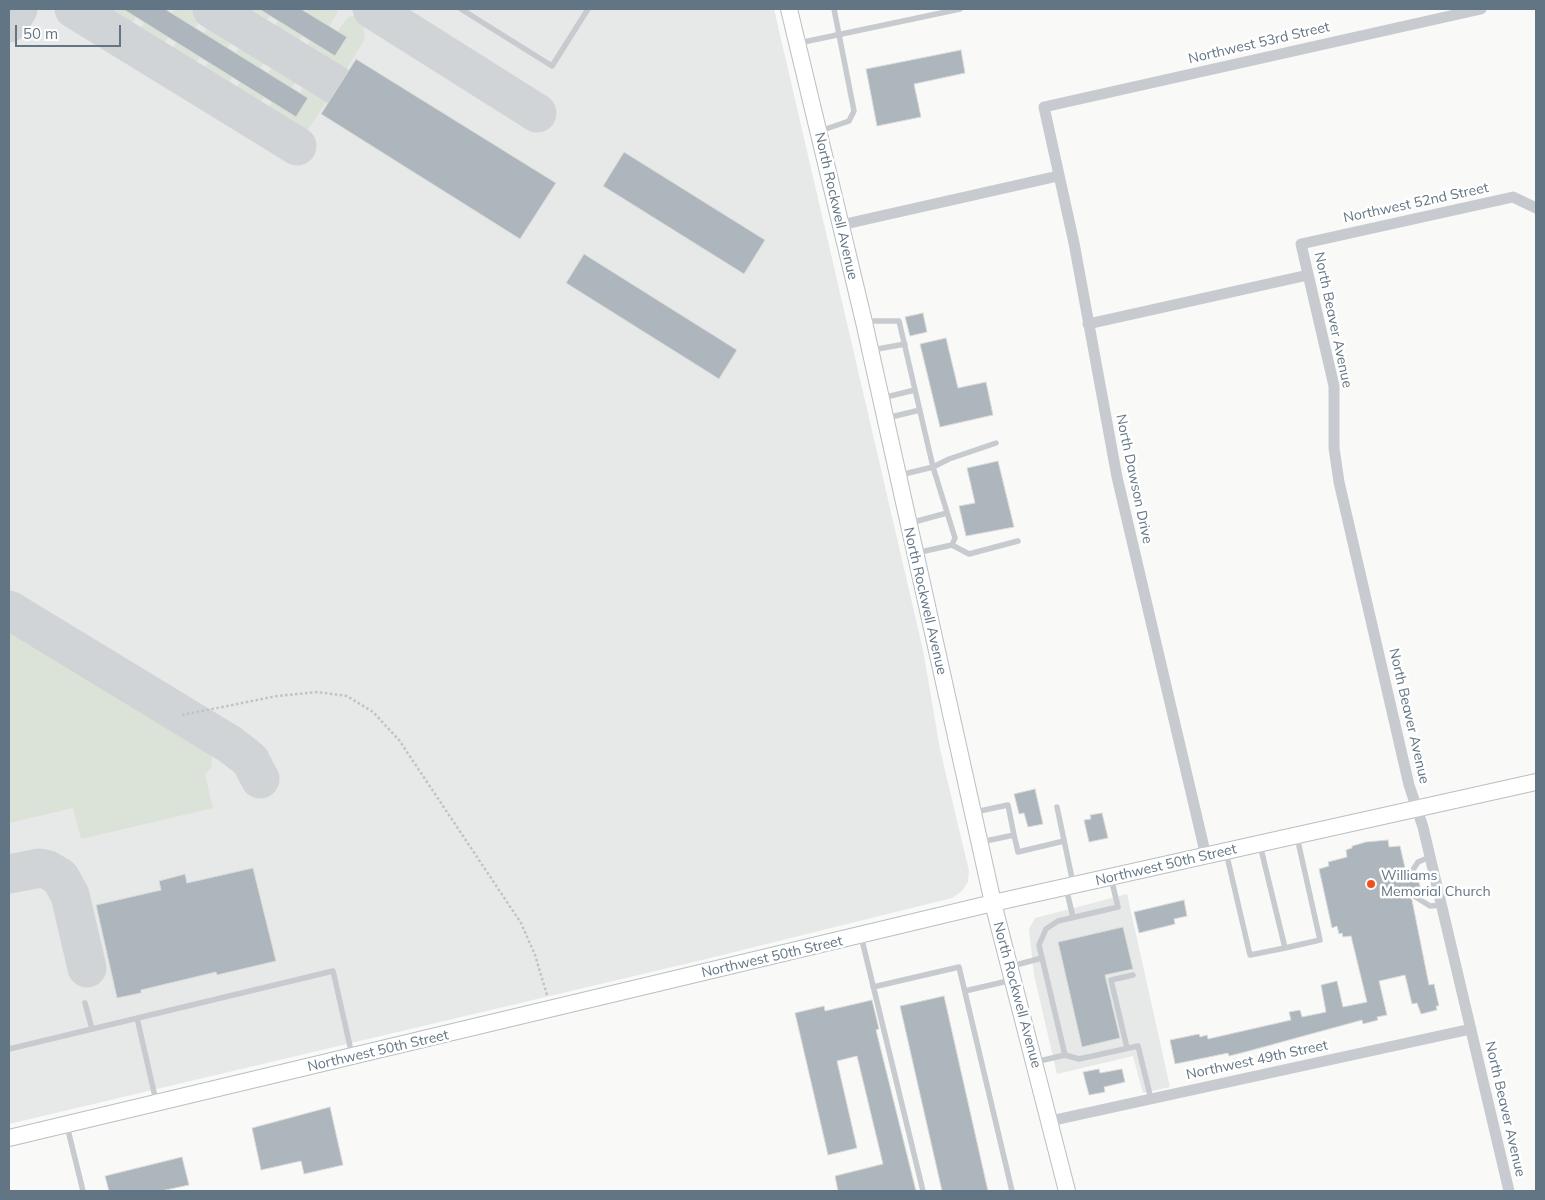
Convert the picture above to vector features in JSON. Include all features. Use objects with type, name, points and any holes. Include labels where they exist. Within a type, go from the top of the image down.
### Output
[{"type":"street","name":"North Rockwell Avenue","points":[[789,9],[864,322],[914,553],[994,903],[1067,1191]]},
{"type":"street","name":"Northwest 53rd Street","points":[[1044,107],[1480,9]]},
{"type":"street","name":"North Dawson Drive","points":[[1044,107],[1070,224],[1117,477],[1206,856]]},
{"type":"street","points":[[841,226],[1058,176]]},
{"type":"street","name":"Northwest 52nd Street","points":[[1301,244],[1513,197],[1536,208]]},
{"type":"street","name":"North Beaver Avenue","points":[[1301,244],[1334,386],[1334,448],[1338,482],[1409,785],[1430,857],[1509,1191]]},
{"type":"street","points":[[1088,324],[1308,275]]},
{"type":"street","name":"Northwest 50th Street","points":[[9,1138],[994,903],[1536,782]]},
{"type":"street","name":"Northwest 49th Street","points":[[1050,1121],[1471,1029]]},
{"type":"lane","points":[[462,9],[552,66],[588,9]]},
{"type":"lane","points":[[818,132],[849,121],[854,111],[834,9]]},
{"type":"lane","points":[[797,44],[960,9]]},
{"type":"lane","points":[[864,322],[899,322],[933,467],[955,538],[952,544]]},
{"type":"lane","points":[[870,350],[904,344]]},
{"type":"lane","points":[[880,398],[915,390]]},
{"type":"lane","points":[[885,418],[920,410]]},
{"type":"lane","points":[[898,476],[933,467],[949,459],[996,443]]},
{"type":"lane","points":[[908,524],[947,513]]},
{"type":"lane","points":[[914,553],[952,544],[969,554],[1018,541]]},
{"type":"lane","points":[[973,813],[1008,805],[1018,852],[1064,841]]},
{"type":"lane","points":[[1057,808],[1064,841],[1073,917]]},
{"type":"lane","points":[[980,842],[1014,834]]},
{"type":"lane","points":[[1226,851],[1250,955],[1320,940],[1297,834]]},
{"type":"lane","points":[[1260,843],[1284,948]]},
{"type":"lane","points":[[1409,876],[1418,862],[1430,857]]},
{"type":"lane","points":[[1065,1055],[1039,945],[1046,929],[1058,920],[1118,907],[1111,877]]},
{"type":"lane","points":[[1414,896],[1430,906],[1441,905]]},
{"type":"lane","points":[[861,936],[923,1191]]},
{"type":"lane","points":[[965,991],[1011,973],[1042,958]]},
{"type":"lane","points":[[873,987],[960,967],[1012,1191]]},
{"type":"lane","points":[[9,1049],[333,971],[353,1057]]},
{"type":"lane","points":[[1127,1048],[1111,980],[1133,975]]},
{"type":"lane","points":[[86,1003],[92,1029]]},
{"type":"lane","points":[[137,1018],[157,1103]]},
{"type":"lane","points":[[1035,1062],[1065,1055],[1079,1059],[1138,1046],[1151,1099]]},
{"type":"lane","points":[[67,1124],[84,1191]]},
{"type":"path","points":[[182,715],[277,696],[317,692],[347,696],[373,712],[400,740],[521,923],[535,956],[551,1010]]},
{"type":"shaded area","points":[[9,9],[774,9],[923,650],[940,749],[969,871],[968,882],[962,891],[952,898],[702,960],[9,1124]]},
{"type":"shaded area","points":[[91,9],[130,9],[128,12],[136,17],[130,27],[122,28]]},
{"type":"shaded area","points":[[175,9],[196,9],[201,19],[195,28],[172,13]]},
{"type":"shaded area","points":[[241,9],[258,9],[270,16],[264,24],[255,26],[243,18]]},
{"type":"shaded area","points":[[308,9],[338,9],[338,11],[329,26],[306,12]]},
{"type":"shaded area","points":[[353,16],[363,22],[365,38],[340,80],[306,58],[305,50],[310,41],[335,56],[346,37],[338,31],[348,17]]},
{"type":"shaded area","points":[[278,21],[302,36],[296,45],[287,46],[274,38],[273,30]]},
{"type":"shaded area","points":[[144,22],[168,37],[162,46],[154,48],[140,40],[138,33]]},
{"type":"shaded area","points":[[218,23],[231,31],[233,39],[227,48],[204,33],[209,24]]},
{"type":"shaded area","points":[[176,42],[200,57],[194,66],[185,68],[173,60],[170,54]]},
{"type":"shaded area","points":[[250,42],[263,51],[265,60],[260,68],[236,53],[241,44]]},
{"type":"shaded area","points":[[208,62],[232,77],[227,85],[219,88],[203,79],[202,72]]},
{"type":"shaded area","points":[[282,62],[295,70],[297,79],[292,88],[268,73],[274,65]]},
{"type":"shaded area","points":[[240,82],[264,97],[259,105],[250,108],[236,100],[234,92]]},
{"type":"shaded area","points":[[316,83],[332,94],[306,132],[294,135],[269,119],[266,112],[272,102],[296,117],[308,98],[300,93],[305,84]]},
{"type":"shaded area","points":[[9,628],[211,751],[212,766],[205,775],[213,808],[81,839],[73,808],[9,823]]},
{"type":"shaded area","points":[[1127,894],[1170,1087],[1143,1093],[1133,1056],[1057,1074],[1034,975],[1029,929],[1035,918]]},
{"type":"building","points":[[123,9],[165,9],[308,98],[296,117]]},
{"type":"building","points":[[259,9],[301,9],[347,37],[335,56]]},
{"type":"building","points":[[961,50],[965,73],[914,84],[921,117],[877,126],[866,69]]},
{"type":"building","points":[[356,59],[556,183],[520,239],[321,114]]},
{"type":"building","points":[[624,152],[765,240],[744,274],[603,186]]},
{"type":"building","points":[[584,254],[737,350],[719,379],[566,283]]},
{"type":"building","points":[[923,313],[927,332],[910,336],[905,317]]},
{"type":"building","points":[[946,338],[958,388],[986,382],[993,415],[940,427],[920,344]]},
{"type":"building","points":[[998,461],[1014,527],[966,536],[959,506],[975,503],[967,468]]},
{"type":"building","points":[[1035,789],[1043,824],[1028,827],[1024,813],[1019,814],[1014,794]]},
{"type":"building","points":[[1102,813],[1108,838],[1089,842],[1084,820],[1091,819],[1090,815]]},
{"type":"building","points":[[1388,840],[1389,847],[1400,846],[1406,872],[1405,879],[1409,881],[1418,876],[1421,892],[1412,892],[1409,896],[1412,900],[1429,985],[1434,984],[1439,1006],[1436,1006],[1437,1010],[1421,1014],[1417,1003],[1412,1004],[1405,975],[1379,981],[1387,1015],[1377,1017],[1378,1020],[1363,1024],[1362,1020],[1229,1056],[1228,1053],[1175,1064],[1170,1040],[1199,1034],[1200,1037],[1207,1035],[1208,1039],[1291,1020],[1289,1012],[1300,1010],[1302,1017],[1326,1012],[1321,985],[1337,981],[1343,1007],[1367,1002],[1351,936],[1343,937],[1342,933],[1339,934],[1337,926],[1332,928],[1319,869],[1329,866],[1328,862],[1347,857],[1346,850],[1352,848],[1352,846],[1366,842]]},
{"type":"building","points":[[253,868],[276,961],[217,975],[216,972],[141,990],[141,993],[117,998],[96,905],[161,890],[159,881],[185,874],[187,883]]},
{"type":"building","points":[[1184,900],[1187,916],[1174,919],[1175,924],[1139,933],[1134,912]]},
{"type":"building","points":[[1123,927],[1133,969],[1105,975],[1120,1038],[1082,1047],[1058,942]]},
{"type":"building","points":[[944,996],[988,1191],[942,1191],[900,1006]]},
{"type":"building","points":[[872,1000],[879,1029],[876,1030],[916,1191],[838,1191],[835,1176],[883,1164],[857,1056],[837,1061],[857,1148],[828,1155],[795,1013],[824,1006],[825,1011]]},
{"type":"building","points":[[1099,1069],[1100,1073],[1122,1069],[1125,1082],[1104,1087],[1105,1092],[1089,1095],[1083,1072]]},
{"type":"building","points":[[330,1107],[343,1165],[304,1174],[301,1161],[261,1170],[252,1128]]},
{"type":"building","points":[[182,1157],[189,1185],[161,1191],[109,1191],[105,1176]]},
{"type":"taxiway","points":[[9,23],[18,9]]},
{"type":"taxiway","points":[[74,9],[297,146]]},
{"type":"taxiway","points":[[212,9],[336,85]]},
{"type":"taxiway","points":[[372,9],[537,113]]},
{"type":"taxiway","points":[[9,610],[231,745],[250,760],[260,779]]},
{"type":"taxiway","points":[[9,874],[40,868],[60,877],[70,895],[87,968]]},
{"type":"place","name":"Williams Memorial Church","points":[[1371,884]]}]
